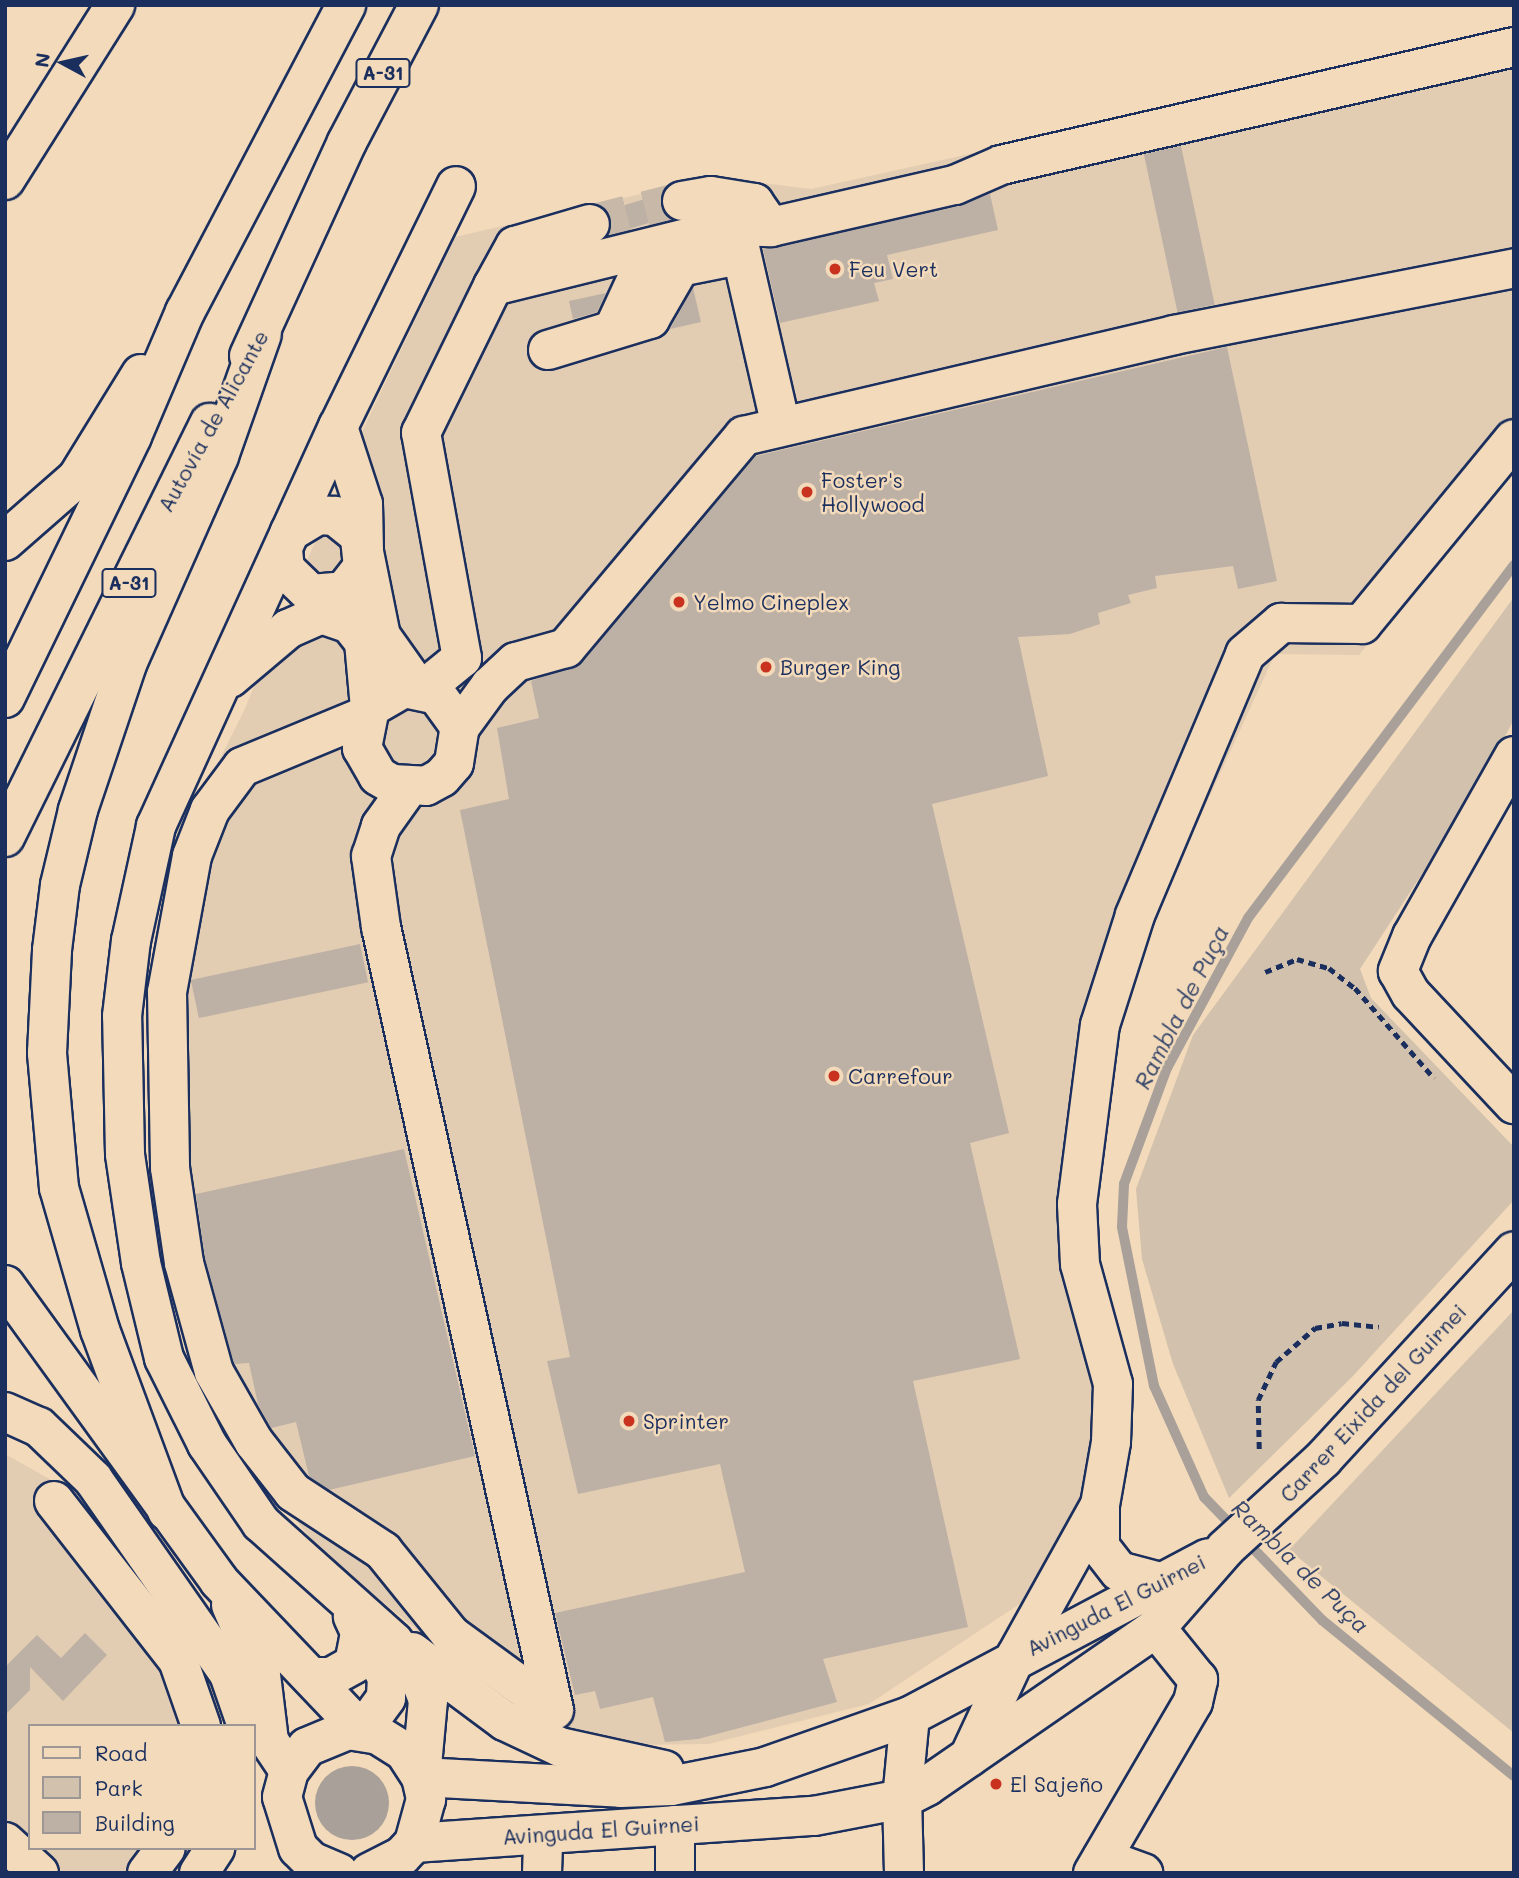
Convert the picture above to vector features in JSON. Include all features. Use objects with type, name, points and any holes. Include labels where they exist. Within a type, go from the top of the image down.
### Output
[{"type":"main road","points":[[5,180],[115,5]]},
{"type":"main road","name":"A-31","points":[[5,698],[132,436],[185,312],[346,5]]},
{"type":"main road","name":"Autovía de Alicante","points":[[5,837],[182,472],[262,334],[347,142],[419,5]]},
{"type":"main road","points":[[493,286],[651,248],[749,236],[955,185],[1001,166],[1514,47]]},
{"type":"main road","points":[[397,1861],[426,1799],[421,1777],[428,1700],[418,1674],[261,1523],[187,1408],[164,1357],[148,1290],[124,1154],[122,1017],[131,941],[156,827],[338,427],[456,186]]},
{"type":"main road","points":[[682,201],[711,196],[754,203],[749,236],[781,426]]},
{"type":"main road","points":[[462,658],[421,433],[515,246],[590,224]]},
{"type":"main road","points":[[548,350],[615,326],[650,319],[680,267],[749,236]]},
{"type":"main road","points":[[615,326],[651,248]]},
{"type":"main road","points":[[462,658],[421,689],[391,691],[368,712],[242,767],[210,810],[192,856],[167,992],[170,1168],[184,1263],[214,1372],[254,1442],[293,1492],[383,1551],[451,1635],[554,1710],[381,928],[372,856],[382,826],[408,788],[442,777],[454,763],[460,727],[501,677],[516,662],[566,648],[744,436],[1174,335],[1514,268]]},
{"type":"main road","points":[[5,541],[77,478],[112,415],[185,312]]},
{"type":"main road","points":[[167,1511],[100,1331],[59,1188],[47,1053],[52,950],[60,885],[78,810],[127,664],[219,456],[262,334]]},
{"type":"main road","points":[[338,427],[363,504],[364,552],[381,636],[421,689],[447,703],[460,727]]},
{"type":"main road","points":[[1160,1582],[1119,1570],[1100,1547],[1100,1505],[1111,1442],[1113,1384],[1080,1264],[1077,1204],[1084,1119],[1100,1025],[1135,915],[1245,654],[1281,623],[1362,624],[1514,439]]},
{"type":"main road","points":[[218,689],[320,601],[355,581],[364,552],[355,530],[335,516],[318,515],[287,541],[285,569],[320,601],[349,624],[364,642],[368,712],[361,732],[367,763],[378,776],[408,788]]},
{"type":"main road","points":[[462,658],[501,677]]},
{"type":"main road","points":[[1514,756],[1412,936],[1398,971],[1411,994],[1514,1104]]},
{"type":"main road","name":"Carrer Eixida del Guirnei","points":[[1226,1548],[1265,1516],[1514,1251]]},
{"type":"main road","points":[[5,1285],[219,1581],[362,1731],[392,1741],[421,1777]]},
{"type":"main road","points":[[5,1412],[39,1427],[93,1479],[229,1674],[246,1724]]},
{"type":"main road","points":[[54,1501],[178,1660],[200,1724]]},
{"type":"main road","points":[[969,1757],[1016,1656],[1100,1505]]},
{"type":"main road","name":"Avinguda El Guirnei","points":[[421,1777],[621,1788],[714,1777],[765,1767],[910,1716],[1016,1656],[1226,1548]]},
{"type":"main road","name":"Avinguda El Guirnei","points":[[397,1861],[543,1835],[814,1816],[902,1799],[969,1757],[1156,1628],[1226,1548]]},
{"type":"main road","points":[[219,1581],[261,1675],[273,1786],[288,1832],[315,1867]]},
{"type":"main road","points":[[312,1677],[331,1677],[354,1664],[367,1626]]},
{"type":"main road","points":[[273,1786],[320,1739],[362,1731],[386,1699],[387,1677],[367,1626]]},
{"type":"main road","points":[[367,1626],[505,1721],[559,1747],[633,1766],[714,1777]]},
{"type":"main road","points":[[1143,1873],[1098,1866],[1193,1702],[1198,1680],[1156,1628]]},
{"type":"main road","points":[[905,1873],[902,1799],[910,1716]]},
{"type":"main road","points":[[675,1825],[675,1873]]},
{"type":"main road","points":[[542,1873],[543,1835]]},
{"type":"main road","points":[[5,1842],[39,1873]]},
{"type":"main road","points":[[147,1873],[164,1850]]},
{"type":"main road","points":[[199,1873],[214,1850]]},
{"type":"path","points":[[1265,972],[1297,960],[1329,968],[1355,988],[1434,1078]]},
{"type":"path","points":[[1259,1449],[1258,1400],[1276,1362],[1315,1328],[1342,1323],[1379,1327]]},
{"type":"shaded area","points":[[1514,34],[1514,467],[1359,655],[1275,654],[1124,983],[1097,1104],[1092,1247],[1110,1520],[1027,1599],[869,1704],[709,1744],[621,1745],[546,1726],[439,1648],[320,1550],[256,1471],[177,1307],[188,822],[243,713],[357,442],[455,237],[714,177],[811,189]]},
{"type":"shaded area","points":[[5,1454],[69,1490],[206,1681],[222,1724],[28,1724],[28,1850],[198,1850],[178,1873],[5,1873]]},
{"type":"shaded area","points":[[352,1766],[366,1769],[378,1777],[386,1789],[389,1803],[386,1817],[378,1829],[366,1837],[352,1840],[338,1837],[326,1829],[318,1817],[315,1803],[318,1789],[326,1777],[338,1769]]},
{"type":"green space","points":[[1514,597],[1514,719],[1480,785],[1360,969],[1371,998],[1514,1147],[1514,1200],[1352,1377],[1229,1498],[1173,1364],[1142,1259],[1136,1189],[1193,1035]]},
{"type":"green space","points":[[1514,1310],[1514,1733],[1289,1550]]},
{"type":"building","points":[[1181,146],[1215,304],[1178,312],[1144,154]]},
{"type":"building","points":[[661,194],[668,217],[613,234],[606,211]]},
{"type":"building","points":[[990,194],[998,230],[887,255],[893,279],[874,283],[879,301],[780,323],[763,249],[960,206]]},
{"type":"building","points":[[693,288],[701,322],[670,329]]},
{"type":"building","points":[[606,293],[597,312],[573,319],[569,301]]},
{"type":"building","points":[[1227,347],[1277,581],[1238,589],[1233,566],[1155,576],[1157,588],[1128,595],[1131,603],[1098,613],[1100,624],[1070,634],[1018,637],[1048,776],[932,804],[1009,1133],[970,1143],[1020,1359],[913,1381],[968,1627],[823,1659],[837,1702],[698,1739],[665,1742],[653,1697],[600,1709],[595,1691],[575,1695],[555,1613],[745,1572],[720,1464],[578,1494],[547,1361],[570,1357],[460,810],[509,799],[497,728],[539,718],[531,681],[583,662],[756,456]]},
{"type":"building","points":[[360,944],[368,982],[199,1018],[191,980]]},
{"type":"building","points":[[404,1149],[475,1456],[329,1490],[309,1476],[296,1422],[271,1428],[258,1404],[249,1363],[234,1364],[205,1258],[196,1194]]},
{"type":"building","points":[[85,1633],[107,1655],[63,1701],[30,1667],[30,1690],[5,1715],[5,1667],[37,1635],[61,1658]]},
{"type":"waterway","name":"Rambla de Puça","points":[[1236,1530],[1204,1497],[1154,1386],[1122,1227],[1124,1184],[1167,1068],[1248,918],[1514,565]]},
{"type":"waterway","name":"Rambla de Puça","points":[[1246,1541],[1322,1620],[1514,1776]]},
{"type":"tunnel","points":[[590,224],[682,201]]},
{"type":"place","name":"Feu Vert","points":[[835,269]]},
{"type":"place","name":"Foster's Hollywood","points":[[807,492]]},
{"type":"place","name":"Yelmo Cineplex","points":[[679,602]]},
{"type":"place","name":"Burger King","points":[[766,667]]},
{"type":"place","name":"Carrefour","points":[[834,1076]]},
{"type":"place","name":"Sprinter","points":[[629,1421]]},
{"type":"place","name":"El Sajeño","points":[[996,1784]]}]
